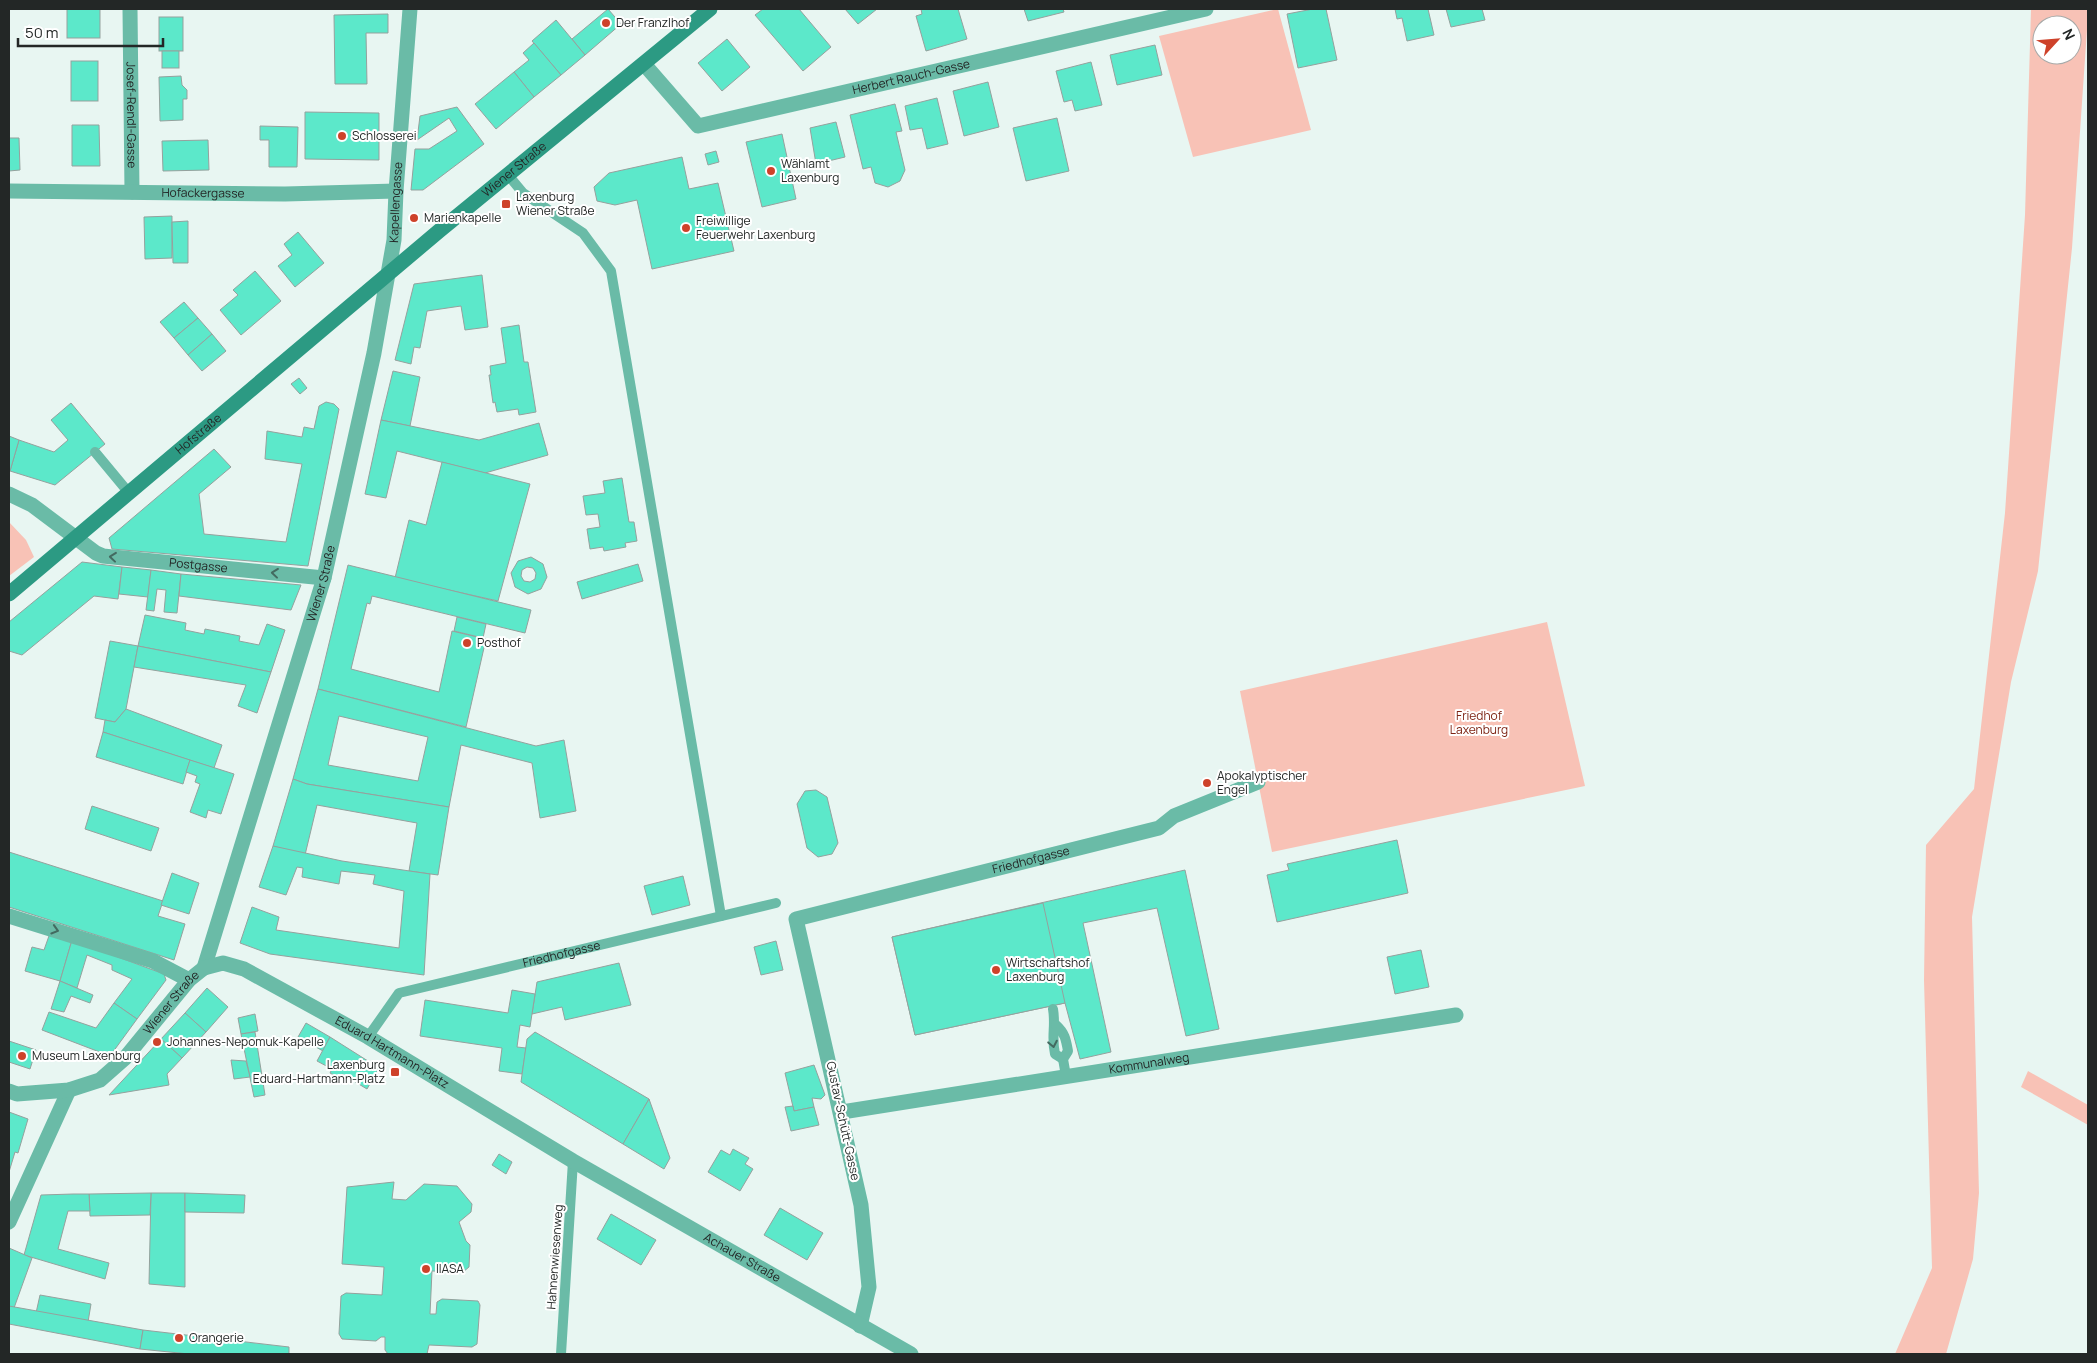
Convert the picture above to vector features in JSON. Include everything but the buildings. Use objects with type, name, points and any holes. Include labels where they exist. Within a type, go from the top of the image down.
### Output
[{"type":"main road","name":"Wiener Straße","points":[[388,275],[710,9]]},
{"type":"main road","name":"Hofstraße","points":[[9,594],[78,538],[129,492],[388,275]]},
{"type":"street","name":"Josef-Rendl-Gasse","points":[[130,9],[132,192]]},
{"type":"street","name":"Kapellengasse","points":[[388,275],[394,240],[410,9]]},
{"type":"street","name":"Herbert Rauch-Gasse","points":[[644,64],[698,126],[1206,9]]},
{"type":"street","name":"Hofackergasse","points":[[9,191],[285,194],[396,191]]},
{"type":"street","name":"Wiener Straße","points":[[9,1091],[17,1094],[69,1090],[100,1080],[124,1058],[189,980],[204,968],[324,578],[374,353],[388,275]]},
{"type":"street","name":"Postgasse","points":[[9,494],[32,505],[96,553],[103,556],[324,578]]},
{"type":"street","name":"Friedhofgasse","points":[[796,919],[1159,828],[1174,816],[1258,782]]},
{"type":"street","points":[[9,916],[153,960],[189,980]]},
{"type":"street","name":"Gustav-Schütt-Gasse","points":[[796,919],[842,1112],[861,1204],[869,1287],[860,1326]]},
{"type":"street","name":"Eduard Hartmann-Platz","points":[[204,968],[223,963],[244,969],[368,1037],[573,1160]]},
{"type":"street","name":"Kommunalweg","points":[[842,1112],[1456,1015]]},
{"type":"street","points":[[9,1222],[69,1090]]},
{"type":"street","name":"Achauer Straße","points":[[573,1160],[911,1354]]},
{"type":"lane","points":[[508,175],[522,193],[582,233],[612,272],[637,434],[721,916]]},
{"type":"lane","points":[[95,452],[129,492]]},
{"type":"lane","name":"Friedhofgasse","points":[[368,1037],[400,993],[776,903]]},
{"type":"lane","points":[[1053,1009],[1056,1025],[1051,1035],[1055,1054],[1063,1059],[1066,1076]]},
{"type":"lane","name":"Hahnenwiesenweg","points":[[561,1354],[573,1160]]},
{"type":"green space","points":[[1278,9],[1311,130],[1193,157],[1159,36]]},
{"type":"green space","points":[[2031,9],[2088,9],[2072,248],[2038,571],[2011,682],[1972,917],[1979,1193],[1973,1259],[1946,1354],[1895,1354],[1932,1268],[1924,980],[1926,845],[1974,789],[2005,513],[2025,215]]},
{"type":"green space","points":[[9,522],[26,540],[34,557],[9,576]]},
{"type":"green space","name":"Friedhof Laxenburg","points":[[1547,622],[1585,786],[1272,852],[1240,691]]},
{"type":"green space","points":[[2028,1071],[2088,1105],[2088,1125],[2021,1087]]},
{"type":"place","name":"Der Franzlhof","points":[[606,23]]},
{"type":"place","name":"Schlosserei","points":[[342,136]]},
{"type":"place","name":"Wählamt Laxenburg","points":[[771,171]]},
{"type":"place","name":"Laxenburg Wiener Straße","points":[[506,204]]},
{"type":"place","name":"Marienkapelle","points":[[414,218]]},
{"type":"place","name":"Freiwillige Feuerwehr Laxenburg","points":[[686,228]]},
{"type":"place","name":"Posthof","points":[[467,643]]},
{"type":"place","name":"Apokalyptischer Engel","points":[[1207,783]]},
{"type":"place","name":"Wirtschaftshof Laxenburg","points":[[996,970]]},
{"type":"place","name":"Johannes-Nepomuk-Kapelle","points":[[157,1042]]},
{"type":"place","name":"Museum Laxenburg","points":[[22,1056]]},
{"type":"place","name":"Laxenburg Eduard-Hartmann-Platz","points":[[395,1072]]},
{"type":"place","name":"IIASA","points":[[426,1269]]},
{"type":"place","name":"Orangerie","points":[[179,1338]]}]
